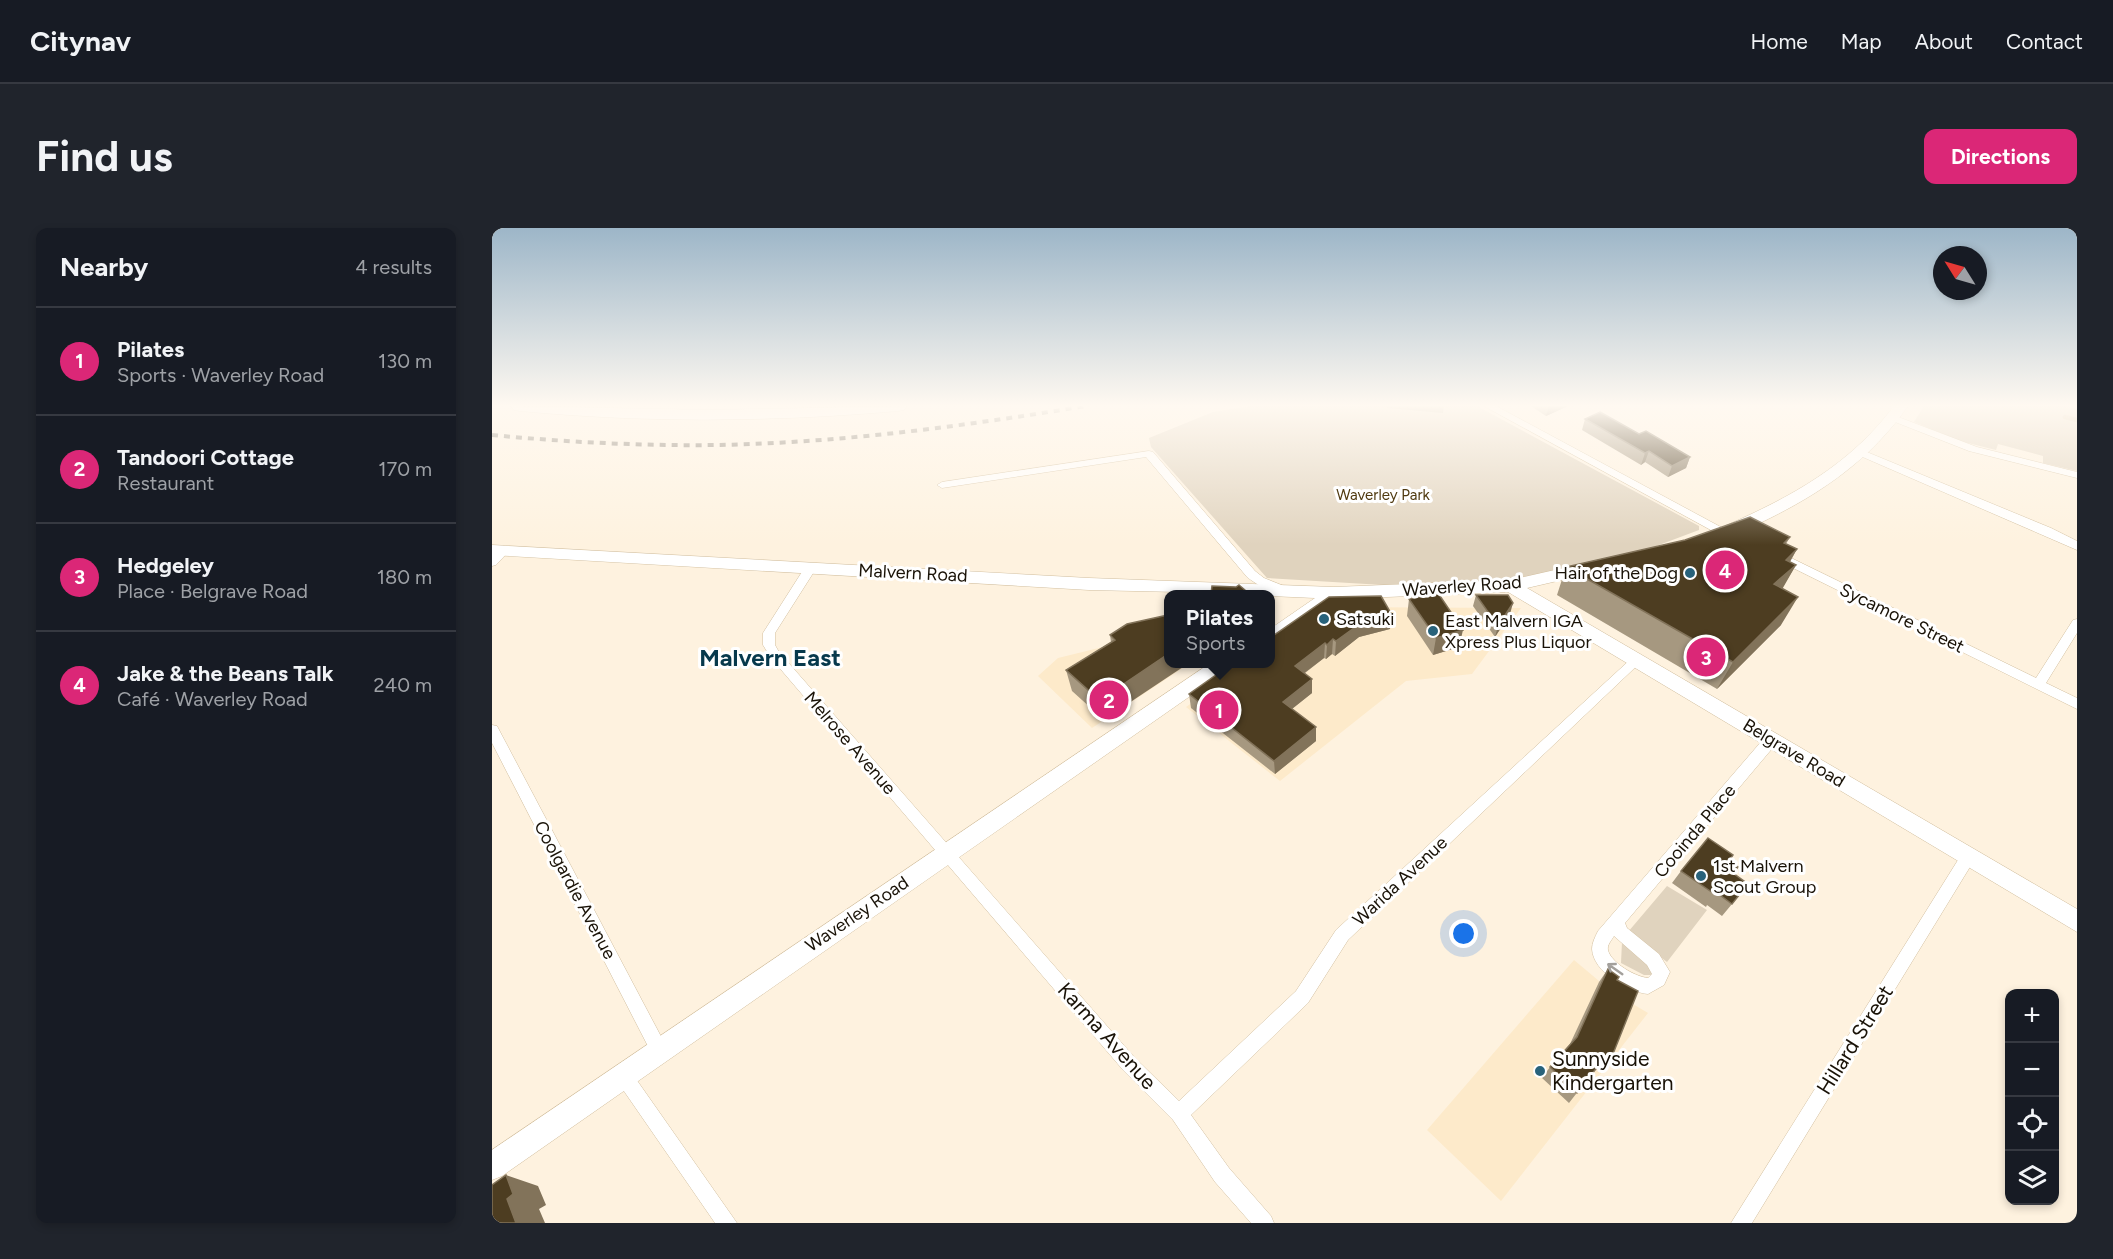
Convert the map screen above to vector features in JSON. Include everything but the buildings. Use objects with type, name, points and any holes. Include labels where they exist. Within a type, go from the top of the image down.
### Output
[{"type":"main road","points":[[1702,539],[1726,532],[1769,513],[1814,488],[1862,453]]},
{"type":"main road","name":"Malvern Road","points":[[496,554],[811,567],[1077,583],[1263,589]]},
{"type":"main road","name":"Waverley Road","points":[[1334,593],[1511,586],[1603,564]]},
{"type":"main road","name":"Belgrave Road","points":[[1511,586],[2077,921]]},
{"type":"main road","name":"Malvern Road","points":[[1275,590],[1334,593]]},
{"type":"main road","points":[[1277,632],[1290,592]]},
{"type":"main road","points":[[1277,632],[1322,604],[1334,593]]},
{"type":"main road","name":"Waverley Road","points":[[492,1166],[1215,668]]},
{"type":"street","points":[[1576,452],[1726,532],[1746,540]]},
{"type":"street","points":[[1991,452],[2077,474]]},
{"type":"street","points":[[942,485],[1149,453],[1263,589]]},
{"type":"street","points":[[1862,453],[2047,531],[2077,546]]},
{"type":"street","name":"Sycamore Street","points":[[1766,550],[2077,704]]},
{"type":"street","name":"Melrose Avenue","points":[[811,567],[773,626],[768,640],[769,645],[945,853]]},
{"type":"street","points":[[2038,685],[2077,623]]},
{"type":"street","name":"Warida Avenue","points":[[1179,1114],[1302,997],[1342,935],[1637,660]]},
{"type":"street","name":"Coolgardie Avenue","points":[[492,730],[659,1050]]},
{"type":"street","name":"Cooinda Place","points":[[1617,921],[1686,843],[1771,740]]},
{"type":"street","name":"Karma Avenue","points":[[945,853],[1129,1064],[1179,1114],[1222,1175],[1264,1223]]},
{"type":"street","name":"Hillard Street","points":[[1741,1223],[1968,856]]},
{"type":"street","points":[[623,1075],[727,1223]]},
{"type":"shaded area","points":[[1326,607],[1521,608],[1472,674],[1406,681],[1280,781],[1186,707],[1241,668],[1275,668],[1275,659]]},
{"type":"shaded area","points":[[1164,632],[1164,668],[1183,668],[1092,728],[1038,676],[1058,658]]},
{"type":"shaded area","name":"Sunnyside Kindergarten","points":[[1574,960],[1611,991],[1648,1013],[1501,1201],[1427,1130]]},
{"type":"green space","name":"Waverley Park","points":[[1156,452],[1563,452],[1699,526],[1699,530],[1643,551],[1507,581],[1383,585],[1267,578]]},
{"type":"green space","points":[[2030,452],[2077,452],[2077,471],[2043,463],[2043,456]]},
{"type":"green space","points":[[1667,886],[1707,910],[1667,962],[1628,932]]},
{"type":"green space","points":[[1622,942],[1650,963],[1653,975],[1644,975],[1621,963]]},
{"type":"place","name":"Jake & the Beans Talk","points":[[1725,570]]},
{"type":"place","name":"Hair of the Dog","points":[[1690,573]]},
{"type":"place","name":"Satsuki","points":[[1324,619]]},
{"type":"place","name":"East Malvern IGA Xpress Plus Liquor","points":[[1433,631]]},
{"type":"place","name":"Hedgeley","points":[[1706,657]]},
{"type":"place","name":"Tandoori Cottage","points":[[1109,700]]},
{"type":"place","name":"Pilates","points":[[1219,710]]},
{"type":"place","name":"1st Malvern Scout Group","points":[[1701,876]]},
{"type":"place","name":"Sunnyside Kindergarten","points":[[1540,1071]]},
{"type":"district","name":"Malvern East","points":[[770,658]]}]
